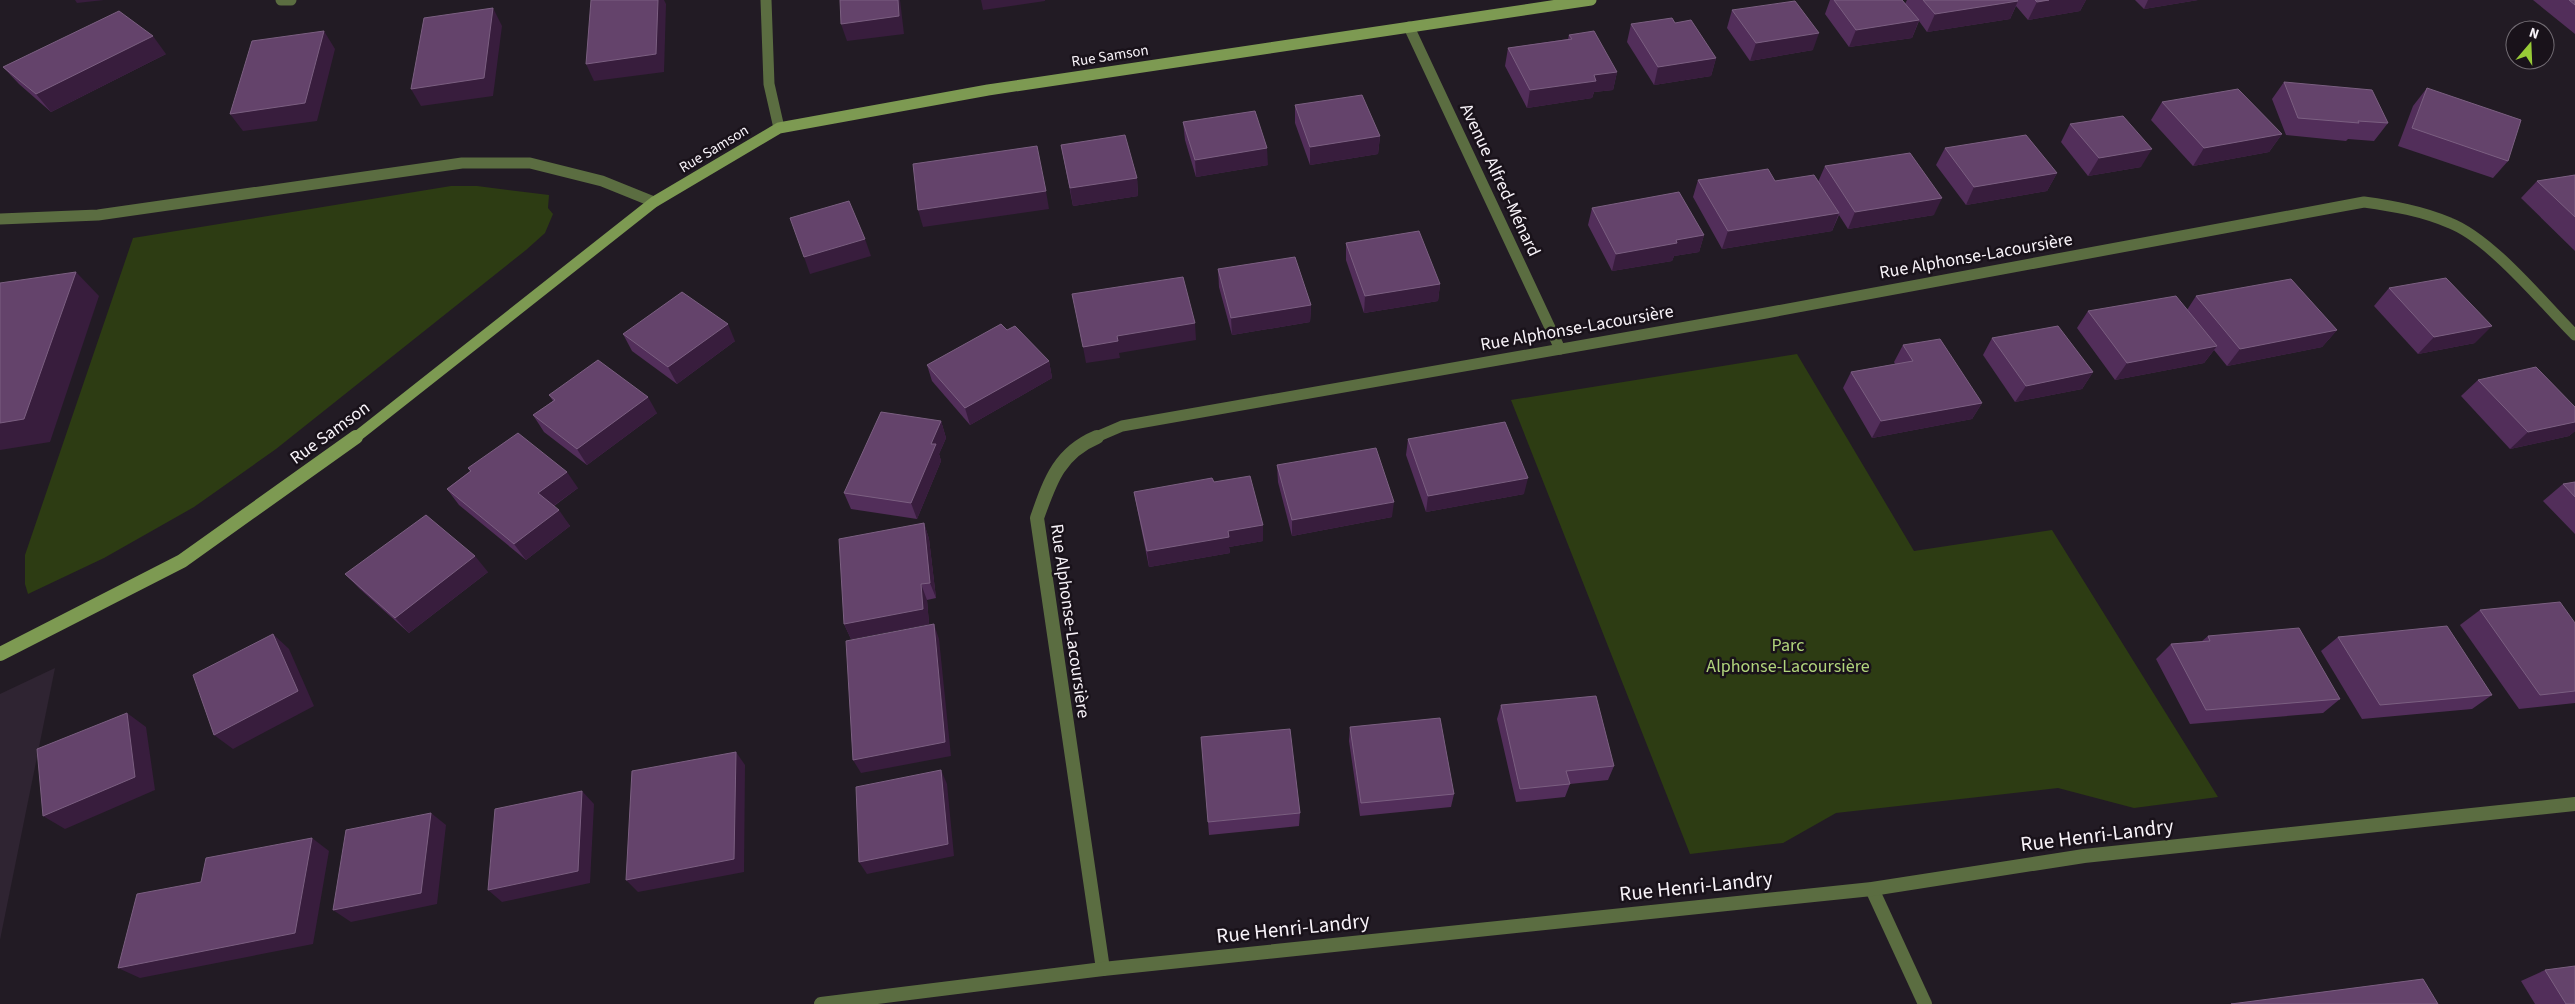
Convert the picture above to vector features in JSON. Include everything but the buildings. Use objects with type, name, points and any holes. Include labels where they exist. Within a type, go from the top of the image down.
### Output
[{"type":"street","points":[[281,0],[291,0]]},
{"type":"street","points":[[766,0],[769,84],[778,128]]},
{"type":"street","name":"Rue Samson","points":[[0,654],[182,561],[367,429],[654,202],[778,128],[988,90],[1591,0]]},
{"type":"street","name":"Avenue Alfred-Ménard","points":[[1409,27],[1560,349]]},
{"type":"street","points":[[0,219],[98,215],[462,163],[530,163],[602,181],[654,202]]},
{"type":"street","name":"Rue Alphonse-Lacoursière","points":[[1102,969],[1037,518],[1051,478],[1078,444],[1122,426],[1560,349],[2364,202],[2404,208],[2451,223],[2482,242],[2575,335]]},
{"type":"street","name":"Rue Henri-Landry","points":[[821,1004],[1102,969],[1872,889],[2084,856],[2575,804]]},
{"type":"street","points":[[1872,889],[1925,1004]]},
{"type":"shaded area","points":[[55,668],[0,940],[0,694]]},
{"type":"green space","points":[[451,186],[477,186],[549,195],[548,208],[553,214],[545,233],[526,250],[276,449],[194,507],[104,558],[28,594],[25,584],[25,555],[133,238]]},
{"type":"green space","name":"Parc Alphonse-Lacoursière","points":[[1797,354],[1914,551],[2052,530],[2218,797],[2134,808],[2058,788],[1836,813],[1783,843],[1690,854],[1511,400]]}]
